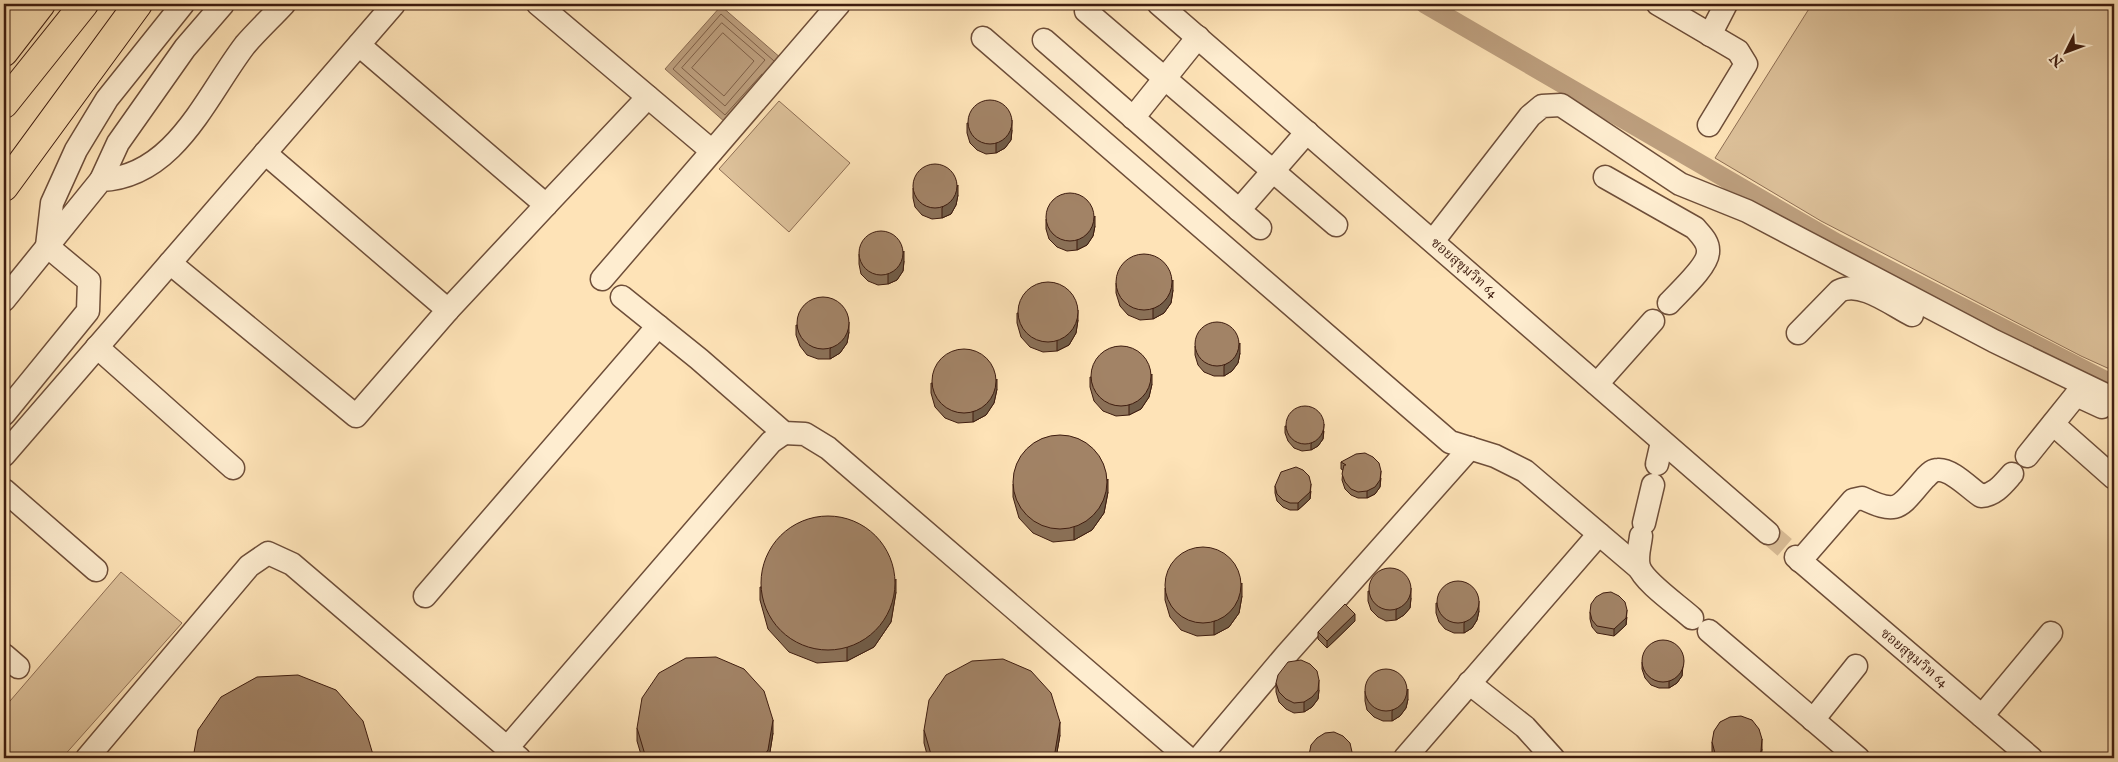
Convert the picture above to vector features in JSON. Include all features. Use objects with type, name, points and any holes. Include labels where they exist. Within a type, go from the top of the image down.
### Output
[{"type":"highway","points":[[4,10],[8,4]]},
{"type":"highway","points":[[4,52],[41,4]]},
{"type":"highway","points":[[4,82],[65,4]]},
{"type":"highway","points":[[4,104],[84,4]]},
{"type":"highway","points":[[4,187],[138,4]]},
{"type":"street","points":[[47,246],[52,203],[76,150],[107,99],[183,4]]},
{"type":"street","points":[[4,300],[101,180],[118,143],[185,48],[223,4]]},
{"type":"street","points":[[101,180],[120,179],[138,173],[158,159],[184,133],[212,97],[245,45],[284,4]]},
{"type":"street","points":[[4,455],[394,4]]},
{"type":"street","points":[[538,4],[712,151]]},
{"type":"street","points":[[602,278],[839,4]]},
{"type":"street","points":[[1659,4],[1738,51],[1746,64],[1709,125]]},
{"type":"street","points":[[1710,35],[1726,4]]},
{"type":"street","name":"ซอยสุขุมวิท 64","points":[[1167,8],[1768,533]]},
{"type":"street","points":[[1086,11],[1336,225]]},
{"type":"street","points":[[1134,118],[1198,37]]},
{"type":"street","points":[[983,38],[1430,427],[1450,442],[1495,456],[1525,472],[1858,758]]},
{"type":"street","points":[[1044,40],[1260,228]]},
{"type":"street","points":[[359,45],[546,205]]},
{"type":"street","points":[[170,263],[356,416],[448,310],[648,97]]},
{"type":"street","points":[[1433,241],[1530,116],[1542,106],[1561,105],[1680,184],[1755,215],[1994,341],[2114,399]]},
{"type":"street","points":[[1239,210],[1307,132]]},
{"type":"street","points":[[265,153],[448,310]]},
{"type":"street","points":[[1605,177],[1695,228],[1705,239],[1709,251],[1707,261],[1670,303]]},
{"type":"street","points":[[4,414],[88,311],[89,281],[47,246]]},
{"type":"street","points":[[1798,333],[1839,290],[1846,287],[1857,288],[2114,413]]},
{"type":"street","points":[[622,297],[699,359],[784,433]]},
{"type":"street","points":[[1597,384],[1653,321]]},
{"type":"street","points":[[425,596],[658,326]]},
{"type":"street","points":[[97,347],[233,468]]},
{"type":"street","points":[[2027,456],[2076,395]]},
{"type":"street","points":[[2054,424],[2114,478]]},
{"type":"street","points":[[87,758],[249,566],[268,553],[292,564],[513,753],[771,442],[784,433],[805,434],[828,448],[1188,758]]},
{"type":"street","points":[[1639,568],[1638,557],[1662,442]]},
{"type":"street","points":[[1199,758],[1286,655],[1470,448]]},
{"type":"street","name":"ซอยสุขุมวิท 64","points":[[2012,474],[1998,490],[1987,496],[1981,496],[1950,474],[1939,470],[1932,471],[1904,503],[1894,509],[1883,508],[1862,498],[1853,500],[1798,559],[2031,758]]},
{"type":"street","points":[[4,490],[96,570]]},
{"type":"street","points":[[1405,758],[1599,534]]},
{"type":"street","points":[[1982,716],[2051,633]]},
{"type":"street","points":[[1813,720],[1856,666]]},
{"type":"street","points":[[1469,683],[1525,727],[1553,758]]},
{"type":"shaded area","points":[[1812,4],[2114,4],[2114,47],[2112,52],[2114,54],[2114,371],[2081,356],[1821,221],[1715,158]]},
{"type":"shaded area","points":[[779,101],[850,163],[789,232],[719,169]]},
{"type":"shaded area","points":[[121,572],[182,623],[62,758],[4,758],[4,708]]},
{"type":"water","points":[[721,6],[782,59],[726,123],[665,69]]},
{"type":"building","points":[[994,100],[1006,106],[1011,113],[1011,131],[1006,138],[999,143],[986,144],[978,141],[971,134],[968,118],[971,110],[978,103]]},
{"type":"building","points":[[939,164],[951,170],[956,177],[956,195],[951,202],[944,207],[931,208],[923,205],[916,198],[913,182],[916,174],[923,167]]},
{"type":"building","points":[[1070,193],[1079,195],[1087,200],[1092,208],[1094,217],[1092,226],[1087,234],[1079,239],[1070,241],[1061,239],[1053,234],[1048,226],[1046,217],[1048,208],[1053,200],[1061,195]]},
{"type":"building","points":[[885,231],[897,237],[902,244],[902,262],[897,269],[890,274],[877,275],[869,272],[862,265],[859,249],[862,241],[869,234]]},
{"type":"building","points":[[1138,254],[1150,254],[1164,262],[1172,276],[1170,293],[1164,302],[1150,310],[1138,310],[1128,305],[1121,298],[1116,288],[1116,276],[1121,266],[1128,259]]},
{"type":"building","points":[[1042,282],[1054,282],[1065,287],[1073,295],[1078,306],[1076,324],[1065,337],[1054,342],[1042,342],[1031,337],[1023,329],[1018,318],[1018,306],[1023,295],[1031,287]]},
{"type":"building","points":[[818,297],[828,297],[837,301],[845,309],[849,323],[845,337],[837,345],[828,349],[818,349],[809,345],[801,337],[797,328],[797,318],[801,309],[809,301]]},
{"type":"building","points":[[1213,322],[1221,322],[1233,328],[1239,344],[1233,360],[1221,366],[1213,366],[1201,360],[1195,348],[1195,340],[1201,328]]},
{"type":"building","points":[[1115,346],[1127,346],[1138,351],[1146,359],[1151,370],[1149,388],[1138,401],[1127,406],[1115,406],[1104,401],[1096,393],[1091,382],[1091,370],[1096,359],[1104,351]]},
{"type":"building","points":[[958,349],[970,349],[987,358],[994,369],[996,381],[994,393],[987,404],[970,413],[958,413],[946,408],[937,399],[932,387],[932,375],[937,363],[946,354]]},
{"type":"building","points":[[1305,406],[1319,411],[1324,425],[1319,439],[1305,444],[1291,439],[1286,425],[1291,411]]},
{"type":"building","points":[[1060,435],[1078,439],[1093,449],[1103,464],[1107,482],[1103,500],[1093,515],[1078,525],[1060,529],[1042,525],[1027,515],[1017,500],[1013,482],[1017,464],[1027,449],[1042,439]]},
{"type":"building","points":[[1365,453],[1379,463],[1381,471],[1380,480],[1375,487],[1367,491],[1358,492],[1351,489],[1345,482],[1342,474],[1344,465],[1346,465],[1341,462],[1356,454]]},
{"type":"building","points":[[1296,467],[1303,470],[1309,476],[1310,492],[1298,503],[1290,503],[1283,500],[1277,494],[1275,486],[1281,472]]},
{"type":"building","points":[[828,516],[854,521],[865,527],[875,536],[884,546],[890,557],[895,583],[890,609],[884,620],[875,630],[865,639],[854,645],[828,650],[802,645],[791,639],[781,630],[772,620],[766,609],[761,583],[766,557],[772,546],[781,536],[791,527],[802,521]]},
{"type":"building","points":[[1203,547],[1217,550],[1230,558],[1238,571],[1241,585],[1238,599],[1230,612],[1217,620],[1203,623],[1189,620],[1176,612],[1168,599],[1165,585],[1168,571],[1176,558],[1189,550]]},
{"type":"building","points":[[1394,568],[1402,571],[1408,577],[1411,589],[1408,601],[1402,607],[1386,610],[1378,607],[1372,601],[1369,585],[1372,577],[1378,571]]},
{"type":"building","points":[[1462,581],[1470,584],[1476,590],[1479,602],[1476,614],[1470,620],[1454,623],[1446,620],[1440,614],[1437,598],[1440,590],[1446,584]]},
{"type":"building","points":[[1611,592],[1625,602],[1627,610],[1626,618],[1614,629],[1597,626],[1592,620],[1590,612],[1591,604],[1596,597],[1603,593]]},
{"type":"building","points":[[1345,604],[1355,614],[1327,641],[1318,632]]},
{"type":"building","points":[[1663,640],[1678,646],[1684,661],[1678,676],[1663,682],[1648,676],[1642,661],[1648,646]]},
{"type":"building","points":[[716,657],[744,669],[764,691],[773,720],[768,750],[762,758],[646,758],[637,728],[642,698],[659,673],[686,658]]},
{"type":"building","points":[[1003,659],[1031,671],[1051,693],[1060,722],[1055,752],[1051,758],[932,758],[924,730],[929,700],[946,675],[972,661]]},
{"type":"building","points":[[1301,660],[1310,664],[1317,671],[1319,680],[1318,690],[1304,702],[1294,703],[1286,699],[1279,692],[1276,683],[1278,675],[1288,662]]},
{"type":"building","points":[[1390,669],[1398,672],[1404,678],[1407,690],[1404,702],[1398,708],[1382,711],[1374,708],[1368,702],[1365,686],[1368,678],[1374,672]]},
{"type":"building","points":[[298,675],[336,690],[363,721],[374,758],[193,758],[198,730],[221,697],[257,677]]},
{"type":"building","points":[[1741,716],[1752,720],[1759,729],[1762,739],[1761,751],[1755,758],[1720,758],[1715,753],[1712,742],[1714,731],[1720,722],[1730,717]]},
{"type":"building","points":[[1334,732],[1343,736],[1350,743],[1352,758],[1311,758],[1309,755],[1311,745],[1317,738],[1325,733]]},
{"type":"waterway","points":[[1425,4],[1835,242],[2114,385]]},
{"type":"tunnel","points":[[1768,533],[1796,557]]}]
